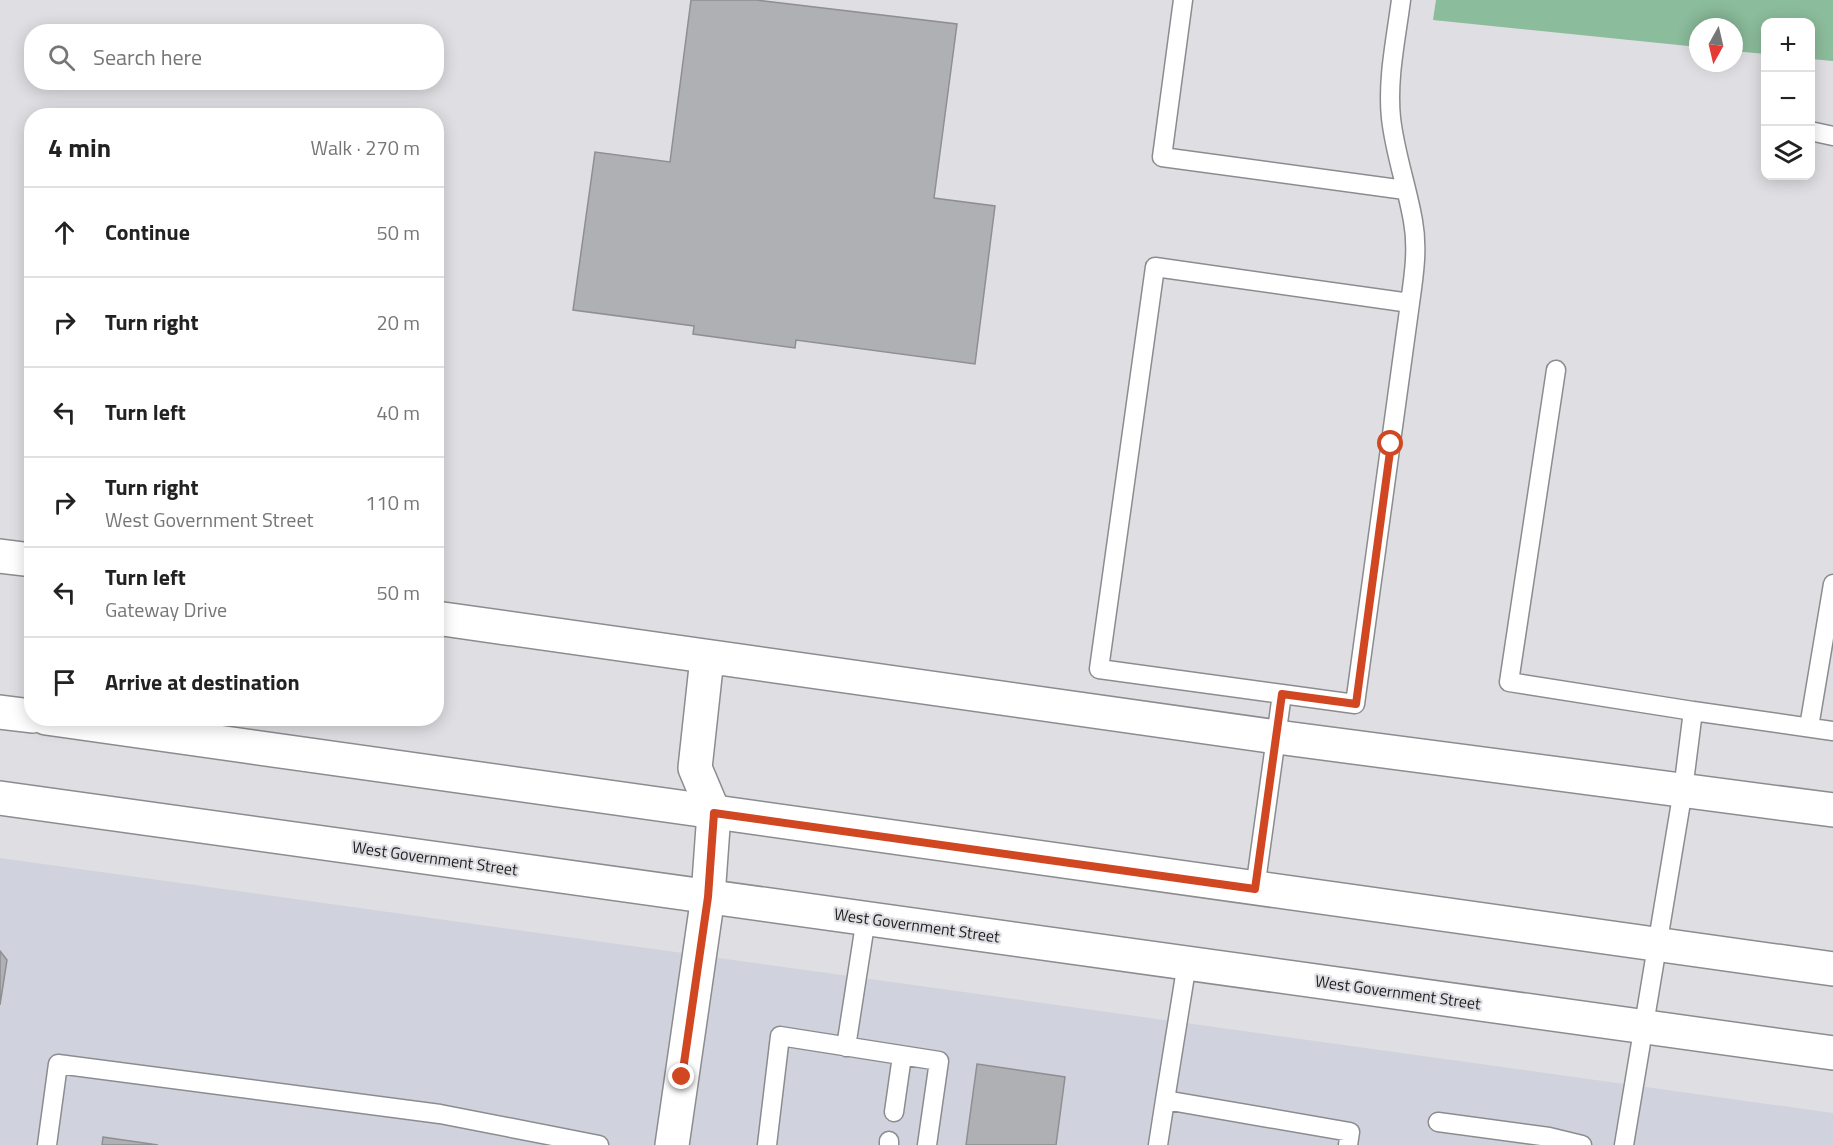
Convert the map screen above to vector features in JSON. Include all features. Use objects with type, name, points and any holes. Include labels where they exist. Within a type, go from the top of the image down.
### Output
[{"type":"main road","points":[[0,556],[24,559]]},
{"type":"main road","points":[[444,619],[1276,737],[1833,810]]},
{"type":"main road","points":[[672,1145],[708,897],[714,813],[695,768],[707,658]]},
{"type":"main road","points":[[0,712],[24,715]]},
{"type":"main road","points":[[102,726],[1833,969]]},
{"type":"main road","name":"West Government Street","points":[[0,798],[1833,1053]]},
{"type":"lane","points":[[1183,0],[1162,157],[1405,190]]},
{"type":"lane","points":[[1401,0],[1390,99],[1395,147],[1413,221],[1416,264],[1356,704],[1100,669],[1155,267],[1410,303]]},
{"type":"lane","points":[[1815,132],[1833,135]]},
{"type":"lane","points":[[1556,370],[1509,682],[1833,731]]},
{"type":"lane","points":[[1809,727],[1833,585]]},
{"type":"lane","points":[[1255,889],[1282,694]]},
{"type":"lane","points":[[1624,1145],[1683,790],[1693,711]]},
{"type":"lane","points":[[846,1047],[866,918]]},
{"type":"lane","points":[[1158,1145],[1187,963]]},
{"type":"lane","points":[[767,1145],[780,1036],[939,1061],[927,1145]]},
{"type":"lane","points":[[894,1112],[903,1056]]},
{"type":"lane","points":[[47,1145],[58,1064],[440,1114],[599,1145]]},
{"type":"lane","points":[[1165,1100],[1350,1132],[1348,1145]]},
{"type":"lane","points":[[1438,1122],[1550,1137],[1582,1145]]},
{"type":"shaded area","points":[[0,858],[1833,1113],[1833,1145],[0,1145]]},
{"type":"green space","points":[[1436,0],[1833,0],[1833,61],[1815,59],[1815,18],[1761,18],[1761,54],[1743,52],[1743,18],[1689,18],[1689,46],[1433,20]]},
{"type":"building","points":[[691,0],[756,0],[957,24],[934,198],[995,206],[975,364],[796,340],[795,348],[693,334],[694,326],[573,310],[595,152],[670,162]]},
{"type":"building","points":[[0,951],[7,960],[0,1005]]},
{"type":"building","points":[[977,1064],[1065,1077],[1056,1145],[966,1145]]},
{"type":"building","points":[[103,1137],[158,1145],[102,1145]]},
{"type":"route","points":[[682,1077],[708,897],[714,813],[1255,889],[1282,694],[1356,704],[1391,444]]}]
